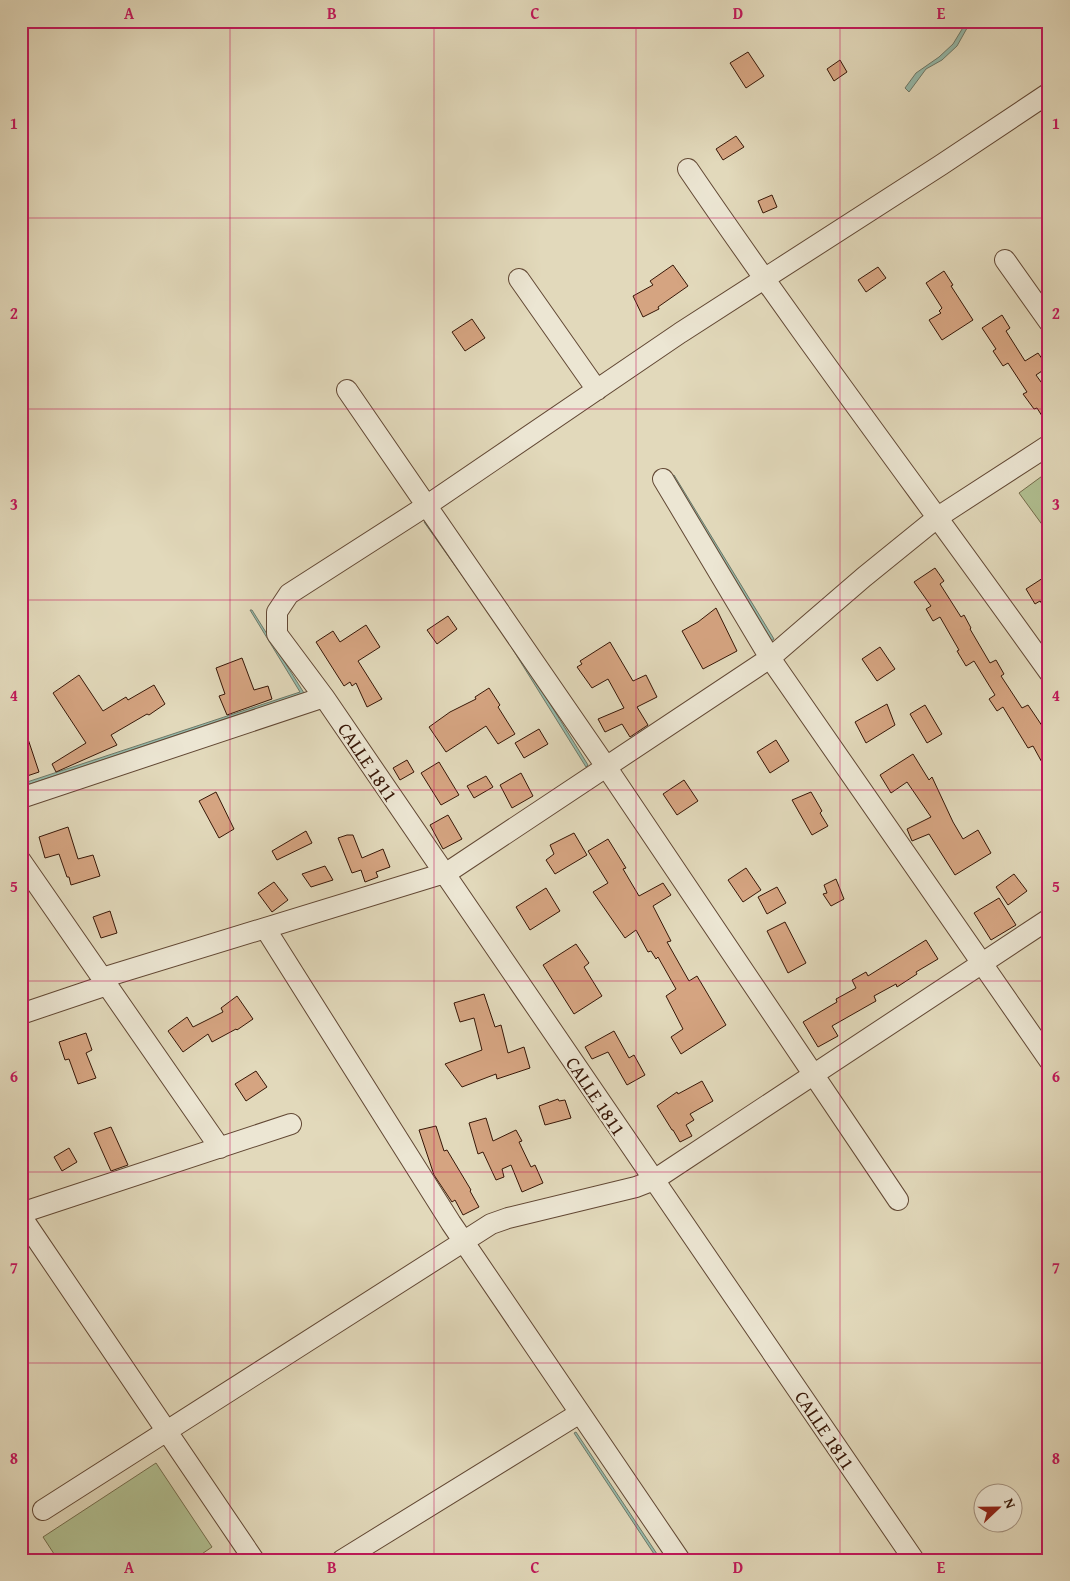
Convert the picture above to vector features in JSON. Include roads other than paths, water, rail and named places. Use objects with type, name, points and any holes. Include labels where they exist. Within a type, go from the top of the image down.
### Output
[{"type":"street","points":[[426,506],[597,390],[1049,93]]},
{"type":"street","points":[[688,169],[764,280],[1049,672]]},
{"type":"street","points":[[1005,260],[1049,322]]},
{"type":"street","points":[[519,279],[597,390]]},
{"type":"street","points":[[347,390],[607,768],[898,1200]]},
{"type":"street","points":[[21,1014],[105,982],[265,928],[444,873],[607,768],[770,658],[864,577],[938,517],[1049,445]]},
{"type":"street","points":[[663,479],[770,658],[1049,1060]]},
{"type":"street","name":"CALLE 1811","points":[[426,506],[289,594],[277,612],[277,634],[324,698],[914,1560]]},
{"type":"street","points":[[21,798],[324,698]]},
{"type":"street","points":[[21,861],[220,1148]]},
{"type":"street","points":[[43,1510],[490,1224],[636,1187],[654,1180],[1049,919]]},
{"type":"street","points":[[265,928],[377,1108],[464,1241],[680,1560]]},
{"type":"street","points":[[254,1560],[21,1214],[291,1124]]},
{"type":"street","points":[[342,1560],[580,1413]]}]
